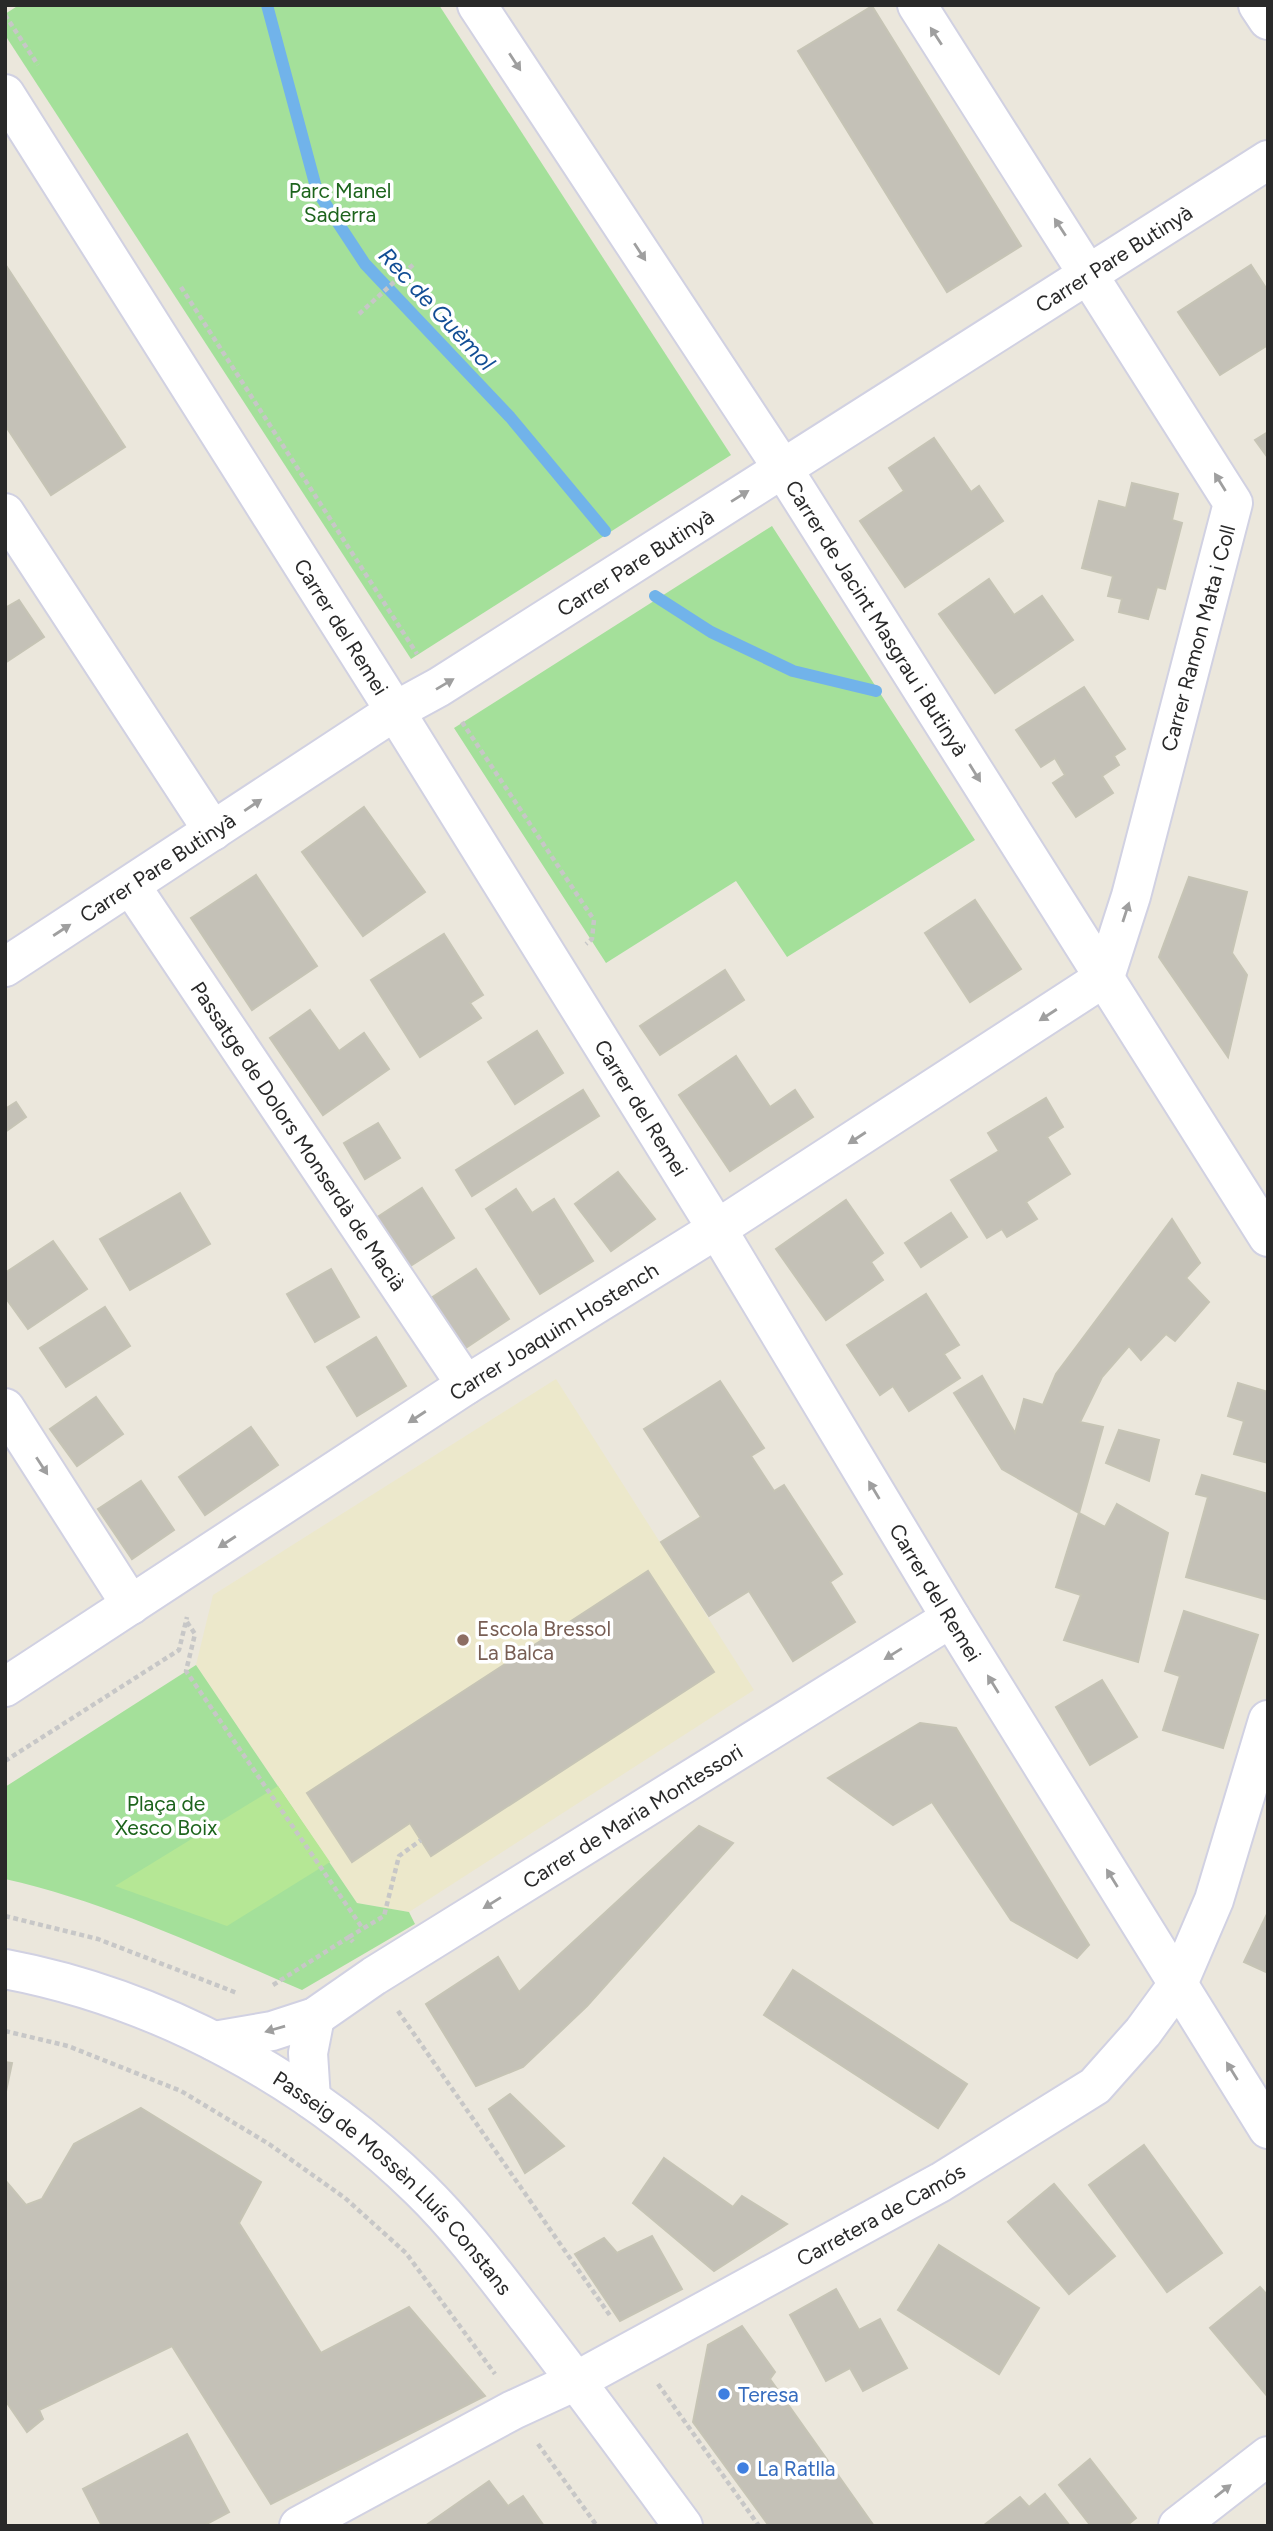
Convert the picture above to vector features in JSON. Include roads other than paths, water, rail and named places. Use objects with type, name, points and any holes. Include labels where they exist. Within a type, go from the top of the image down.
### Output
[{"type":"street","name":"Carrer de Jacint Masgrau i Butinyà","points":[[477,5],[783,469],[1268,1237]]},
{"type":"street","name":"Carrer Ramon Mata i Coll","points":[[917,5],[1089,272],[1233,503],[1132,896],[1105,977]]},
{"type":"street","points":[[1258,5],[1268,20]]},
{"type":"street","name":"Carrer del Remei","points":[[5,94],[395,711],[717,1229],[951,1618],[1268,2129]]},
{"type":"street","name":"Carrer Pare Butinyà","points":[[5,967],[395,711],[439,687],[1268,160]]},
{"type":"street","points":[[5,513],[213,831]]},
{"type":"street","name":"Passatge de Dolors Monserdà de Macià","points":[[131,886],[466,1385]]},
{"type":"street","name":"Carrer Joaquim Hostench","points":[[5,1687],[466,1385],[717,1229],[1105,977]]},
{"type":"street","points":[[5,1408],[145,1596]]},
{"type":"street","name":"Carrer de Maria Montessori","points":[[214,2041],[272,2031],[315,2017],[374,1976],[951,1618]]},
{"type":"street","name":"Carretera de Camós","points":[[299,2526],[513,2410],[576,2381],[941,2182],[1095,2086],[1143,2032],[1178,1984],[1214,1900],[1268,1720]]},
{"type":"street","name":"Passeig de Mossèn Lluís Constans","points":[[5,1969],[97,1992],[214,2041],[311,2099],[420,2188],[478,2254],[683,2526]]},
{"type":"street","points":[[311,2099],[308,2053],[315,2017]]},
{"type":"street","points":[[1178,2526],[1268,2456]]},
{"type":"waterway","name":"Rec de Guèmol","points":[[267,5],[317,191],[365,264],[510,417],[605,531]]},
{"type":"waterway","name":"Rec de Guèmol","points":[[655,596],[711,632],[793,671],[876,691]]},
{"type":"place","name":"Escola Bressol La Balca","points":[[463,1640]]},
{"type":"place","name":"Teresa","points":[[724,2394]]},
{"type":"place","name":"La Ratlla","points":[[743,2468]]},
{"type":"park label","name":"Parc Manel Saderra","points":[[340,202]]},
{"type":"park label","name":"Plaça de Xesco Boix","points":[[166,1815]]}]
